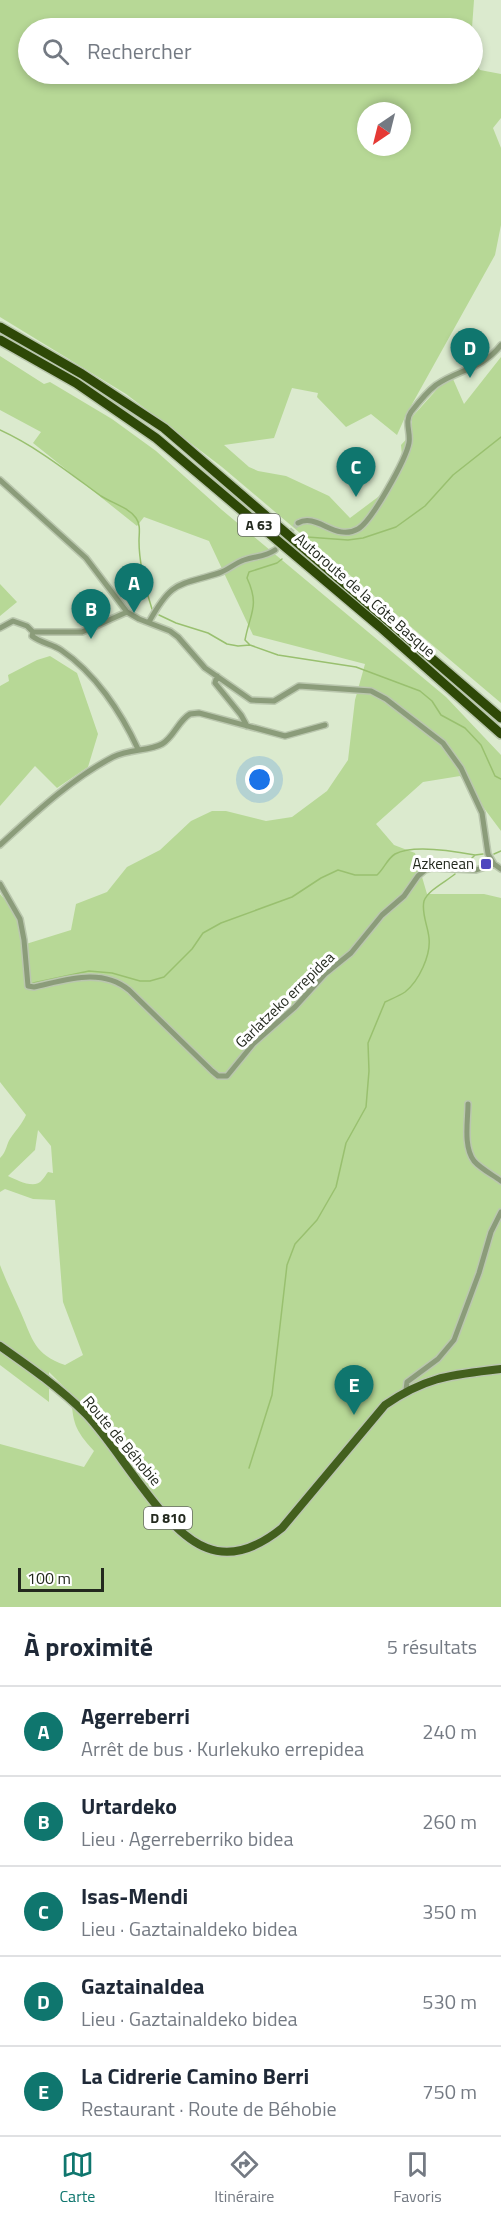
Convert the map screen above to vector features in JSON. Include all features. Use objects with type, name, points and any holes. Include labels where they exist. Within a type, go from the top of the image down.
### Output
[{"type":"highway","name":"Autoroute de la Côte Basque","points":[[0,327],[82,374],[164,428],[501,718]]},
{"type":"highway","name":"Autoroute de la Côte Basque","points":[[0,340],[76,383],[156,438],[371,620],[501,734]]},
{"type":"main road","name":"Route de Béhobie","points":[[0,1346],[55,1386],[87,1415],[166,1516],[183,1534],[207,1548],[230,1552],[251,1548],[266,1541],[282,1528],[385,1405],[406,1390],[438,1378],[501,1369]]},
{"type":"main road","name":"Route de Béhobie","points":[[406,1390],[501,1374]]},
{"type":"street","points":[[298,523],[306,520],[312,521],[335,532],[357,530],[363,525],[383,495],[406,450],[410,435],[408,421],[412,412],[434,387],[481,364],[501,345]]},
{"type":"street","points":[[0,480],[87,558],[127,612],[163,627],[178,637],[199,662],[251,700],[274,701],[299,686],[371,690],[443,743],[461,768],[482,813],[488,854],[494,864],[501,869]]},
{"type":"street","points":[[149,622],[169,592],[179,584],[219,573],[242,561],[263,556],[275,550]]},
{"type":"street","points":[[33,632],[82,632],[127,612]]},
{"type":"street","points":[[0,628],[13,621],[27,626],[37,640],[60,649],[78,663],[107,695],[128,726],[138,748]]},
{"type":"street","points":[[217,676],[215,683],[247,726]]},
{"type":"street","points":[[0,845],[38,809],[103,763],[138,748],[159,746],[186,717],[195,713],[285,736],[325,725]]},
{"type":"street","name":"Garlatzeko errepidea","points":[[0,884],[20,919],[28,986],[34,987],[81,977],[99,976],[115,980],[129,990],[212,1071],[222,1077],[227,1076],[254,1043],[295,1007],[325,974],[351,953],[382,915],[404,896],[424,870],[432,868],[476,870],[494,864]]},
{"type":"street","points":[[468,1104],[467,1129],[471,1154],[475,1162],[501,1181]]},
{"type":"street","points":[[406,1390],[407,1382],[438,1359],[454,1340],[479,1273],[491,1232],[501,1212]]},
{"type":"green space","points":[[0,0],[474,0],[473,18],[18,18],[18,84],[483,84],[483,71],[501,74],[501,118],[493,128],[501,148],[501,225],[495,255],[397,435],[371,414],[346,427],[317,397],[318,393],[292,388],[274,438],[224,445],[249,467],[286,476],[329,496],[350,518],[382,494],[402,456],[401,445],[412,433],[412,417],[439,387],[453,379],[464,404],[501,357],[501,703],[222,467],[126,394],[0,317]]},
{"type":"green space","points":[[0,356],[44,384],[50,382],[112,419],[156,451],[222,510],[446,697],[501,755],[501,831],[460,776],[423,782],[376,824],[394,845],[415,853],[427,894],[484,894],[501,898],[501,1607],[0,1607],[0,1444],[84,1467],[94,1451],[82,1437],[76,1425],[71,1394],[49,1372],[49,1402],[0,1365],[0,1265],[32,1338],[41,1351],[65,1365],[83,1355],[63,1302],[55,1200],[33,1199],[5,1189],[0,1192],[0,1158],[26,1115],[0,1082],[0,894],[14,910],[26,944],[71,930],[76,904],[107,892],[127,867],[160,850],[191,821],[212,811],[226,811],[266,821],[292,817],[327,791],[348,760],[355,700],[365,664],[253,635],[209,541],[144,517],[137,526],[33,443],[41,432],[0,410]],"holes":[[[38,1130],[51,1146],[53,1173],[48,1172],[39,1183],[26,1183],[8,1176],[35,1150]]]},
{"type":"green space","points":[[0,584],[17,602],[0,616]]},
{"type":"green space","points":[[50,656],[77,673],[98,734],[88,767],[57,788],[35,766],[0,806],[0,686],[9,681],[8,675]]},
{"type":"waterway","points":[[0,430],[40,452],[101,496],[129,511],[136,518],[139,526],[141,567],[152,609]]},
{"type":"waterway","points":[[307,537],[348,540],[363,538],[396,527],[425,506],[453,475],[501,437]]},
{"type":"waterway","points":[[282,559],[277,563],[249,572],[247,578],[253,596],[253,609],[245,640],[250,645],[278,655],[356,667],[420,691],[432,701],[441,715],[465,728],[481,745],[495,776],[501,779]]},
{"type":"waterway","points":[[159,615],[208,633],[227,644],[250,645]]},
{"type":"waterway","points":[[33,983],[89,971],[112,973],[140,981],[164,977],[192,949],[203,933],[221,923],[292,897],[338,870],[355,875],[377,875],[395,854],[412,849],[434,849],[475,855]]},
{"type":"waterway","points":[[494,854],[501,851]]},
{"type":"waterway","points":[[464,866],[475,855],[483,854]]},
{"type":"waterway","points":[[249,1468],[272,1395],[287,1265],[295,1244],[317,1220],[336,1187],[346,1143],[366,1107],[369,1071],[368,1043],[385,1002],[410,987],[426,960],[429,938],[424,915],[424,901],[433,889],[455,874]]},
{"type":"tunnel","points":[[275,550],[298,523]]},
{"type":"place","name":"Gaztainaldea","points":[[470,378]]},
{"type":"place","name":"Isas-Mendi","points":[[356,497]]},
{"type":"place","name":"Agerreberri","points":[[134,613]]},
{"type":"place","name":"Urtardeko","points":[[91,639]]},
{"type":"place","name":"Azkenean","points":[[486,864]]},
{"type":"place","name":"La Cidrerie Camino Berri","points":[[354,1415]]}]
